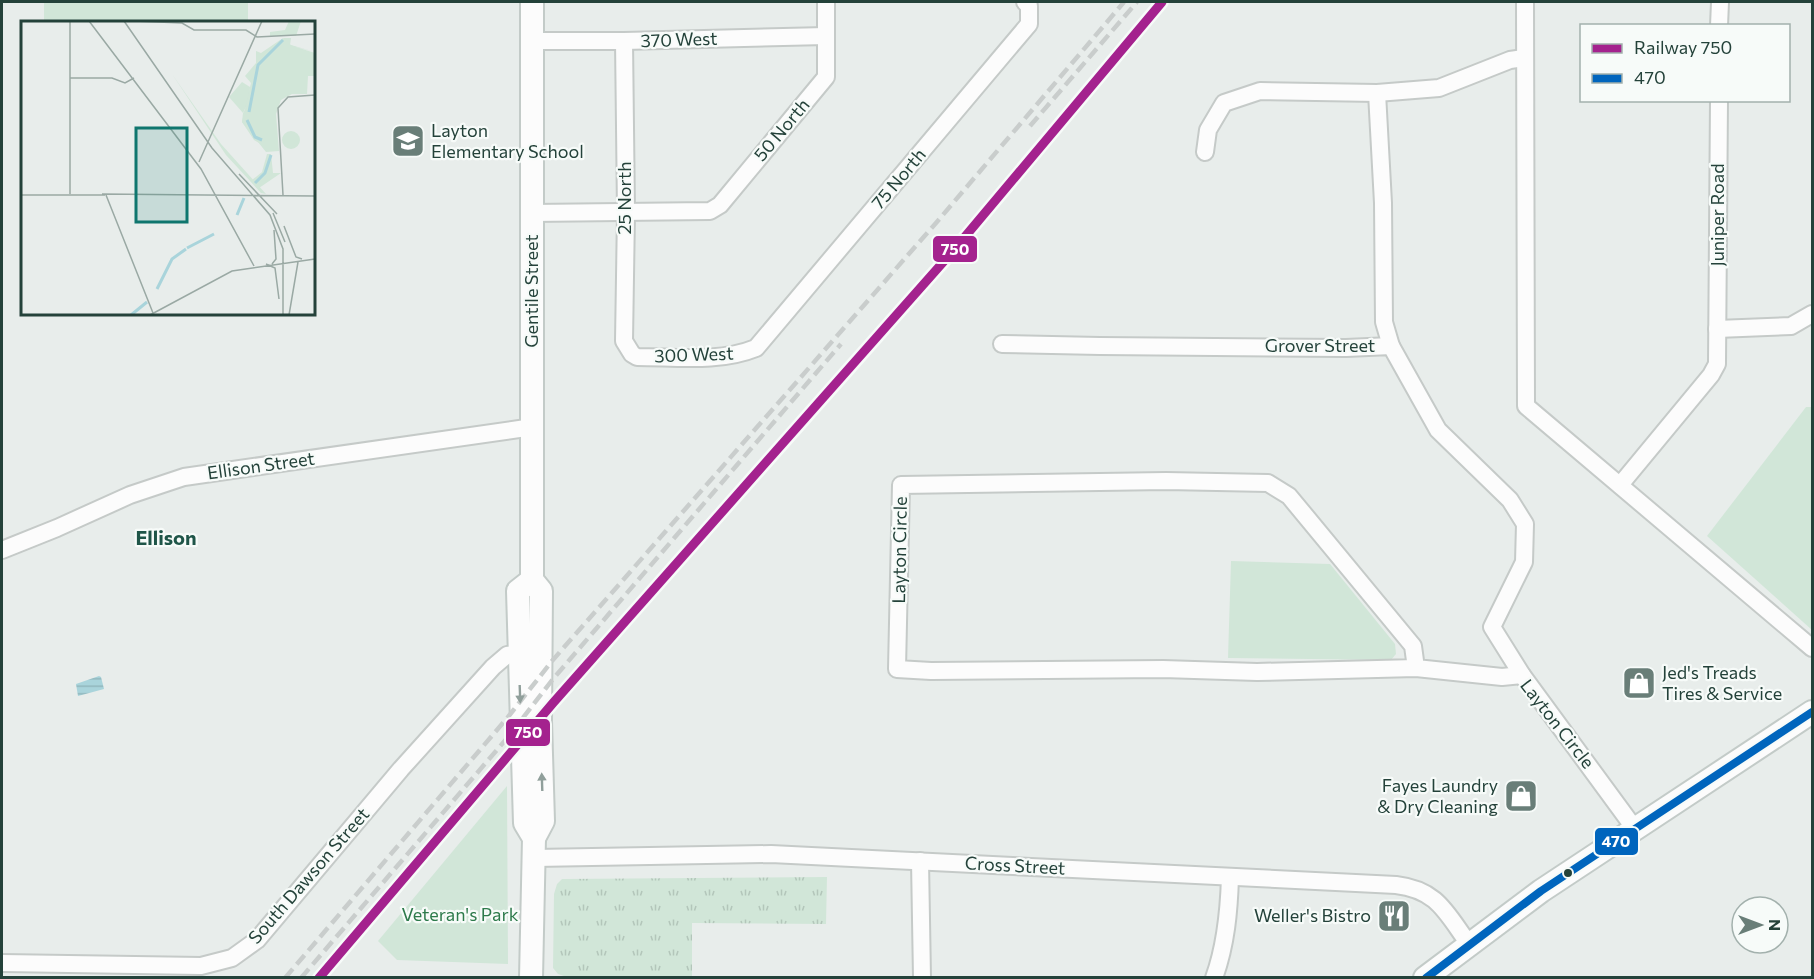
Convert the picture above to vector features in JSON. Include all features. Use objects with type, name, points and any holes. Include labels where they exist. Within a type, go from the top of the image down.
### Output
[{"type":"main road","name":"Gentile Street","points":[[531,978],[534,848],[543,821],[540,721],[541,591],[532,580],[532,2]]},
{"type":"main road","name":"Gentile Street","points":[[532,580],[518,591],[525,823],[534,848]]},
{"type":"main road","points":[[1425,978],[1541,891],[1812,712]]},
{"type":"street","name":"50 North","points":[[626,213],[710,211],[720,205],[826,77],[826,2]]},
{"type":"street","points":[[1525,2],[1527,406],[1812,648]]},
{"type":"street","points":[[1719,24],[1720,2]]},
{"type":"street","name":"75 North","points":[[756,348],[1029,24],[1027,4]]},
{"type":"street","name":"370 West","points":[[532,41],[826,36]]},
{"type":"street","name":"25 North","points":[[624,41],[626,213],[624,341],[632,354]]},
{"type":"street","points":[[1205,152],[1208,130],[1224,103],[1260,91],[1377,93],[1439,88],[1510,60],[1524,58]]},
{"type":"street","points":[[1377,93],[1383,203],[1384,322],[1391,346]]},
{"type":"street","name":"Juniper Road","points":[[1620,484],[1711,375],[1717,364],[1719,102]]},
{"type":"street","points":[[532,213],[626,213]]},
{"type":"street","points":[[1717,329],[1791,326],[1812,314]]},
{"type":"street","name":"Grover Street","points":[[1002,344],[1346,348],[1391,346],[1438,430],[1510,500],[1525,524],[1524,562],[1492,627],[1522,675]]},
{"type":"street","name":"300 West","points":[[632,354],[637,357],[721,357],[739,355],[756,348]]},
{"type":"street","name":"Ellison Street","points":[[2,550],[130,495],[184,477],[533,427]]},
{"type":"street","name":"Layton Circle","points":[[1416,668],[1413,646],[1289,496],[1268,483],[901,484],[897,669],[931,671],[1163,669],[1257,672],[1416,668],[1502,677],[1522,675],[1635,829]]},
{"type":"street","name":"South Dawson Street","points":[[2,963],[201,966],[232,958],[256,940],[492,667],[507,655],[519,653]]},
{"type":"street","name":"Cross Street","points":[[534,848],[771,854],[1396,885],[1425,893],[1437,901],[1469,944]]},
{"type":"street","points":[[920,861],[922,978]]},
{"type":"street","points":[[1214,978],[1230,909],[1230,877]]},
{"type":"green space","points":[[44,2],[248,2],[248,21],[44,21]]},
{"type":"green space","points":[[1806,407],[1812,407],[1812,630],[1707,536]]},
{"type":"green space","points":[[1231,561],[1330,564],[1395,644],[1396,654],[1391,660],[1228,658]]},
{"type":"green space","name":"Veteran's Park","points":[[507,786],[508,964],[397,960],[378,941]]},
{"type":"green space","points":[[827,877],[826,924],[692,923],[692,977],[567,977],[558,974],[553,968],[554,894],[557,884],[562,879]]},
{"type":"water","points":[[99,676],[104,689],[78,696],[76,684]]},
{"type":"railway","points":[[285,978],[508,717],[552,661],[936,223],[1124,2]]},
{"type":"railway","points":[[1030,126],[1137,2]]},
{"type":"railway","points":[[301,978],[508,737],[553,679],[841,344]]},
{"type":"rail line","name":"750","points":[[319,978],[553,703],[953,251],[1162,2]]},
{"type":"transit line","name":"470","points":[[1426,978],[1541,891],[1812,712]]},
{"type":"place","name":"Layton Elementary School","points":[[408,141]]},
{"type":"place","name":"Jed's Treads Tires & Service","points":[[1639,683]]},
{"type":"place","name":"Fayes Laundry & Dry Cleaning","points":[[1521,796]]},
{"type":"place","name":"Weller's Bistro","points":[[1394,916]]},
{"type":"district","name":"Ellison","points":[[166,538]]}]
